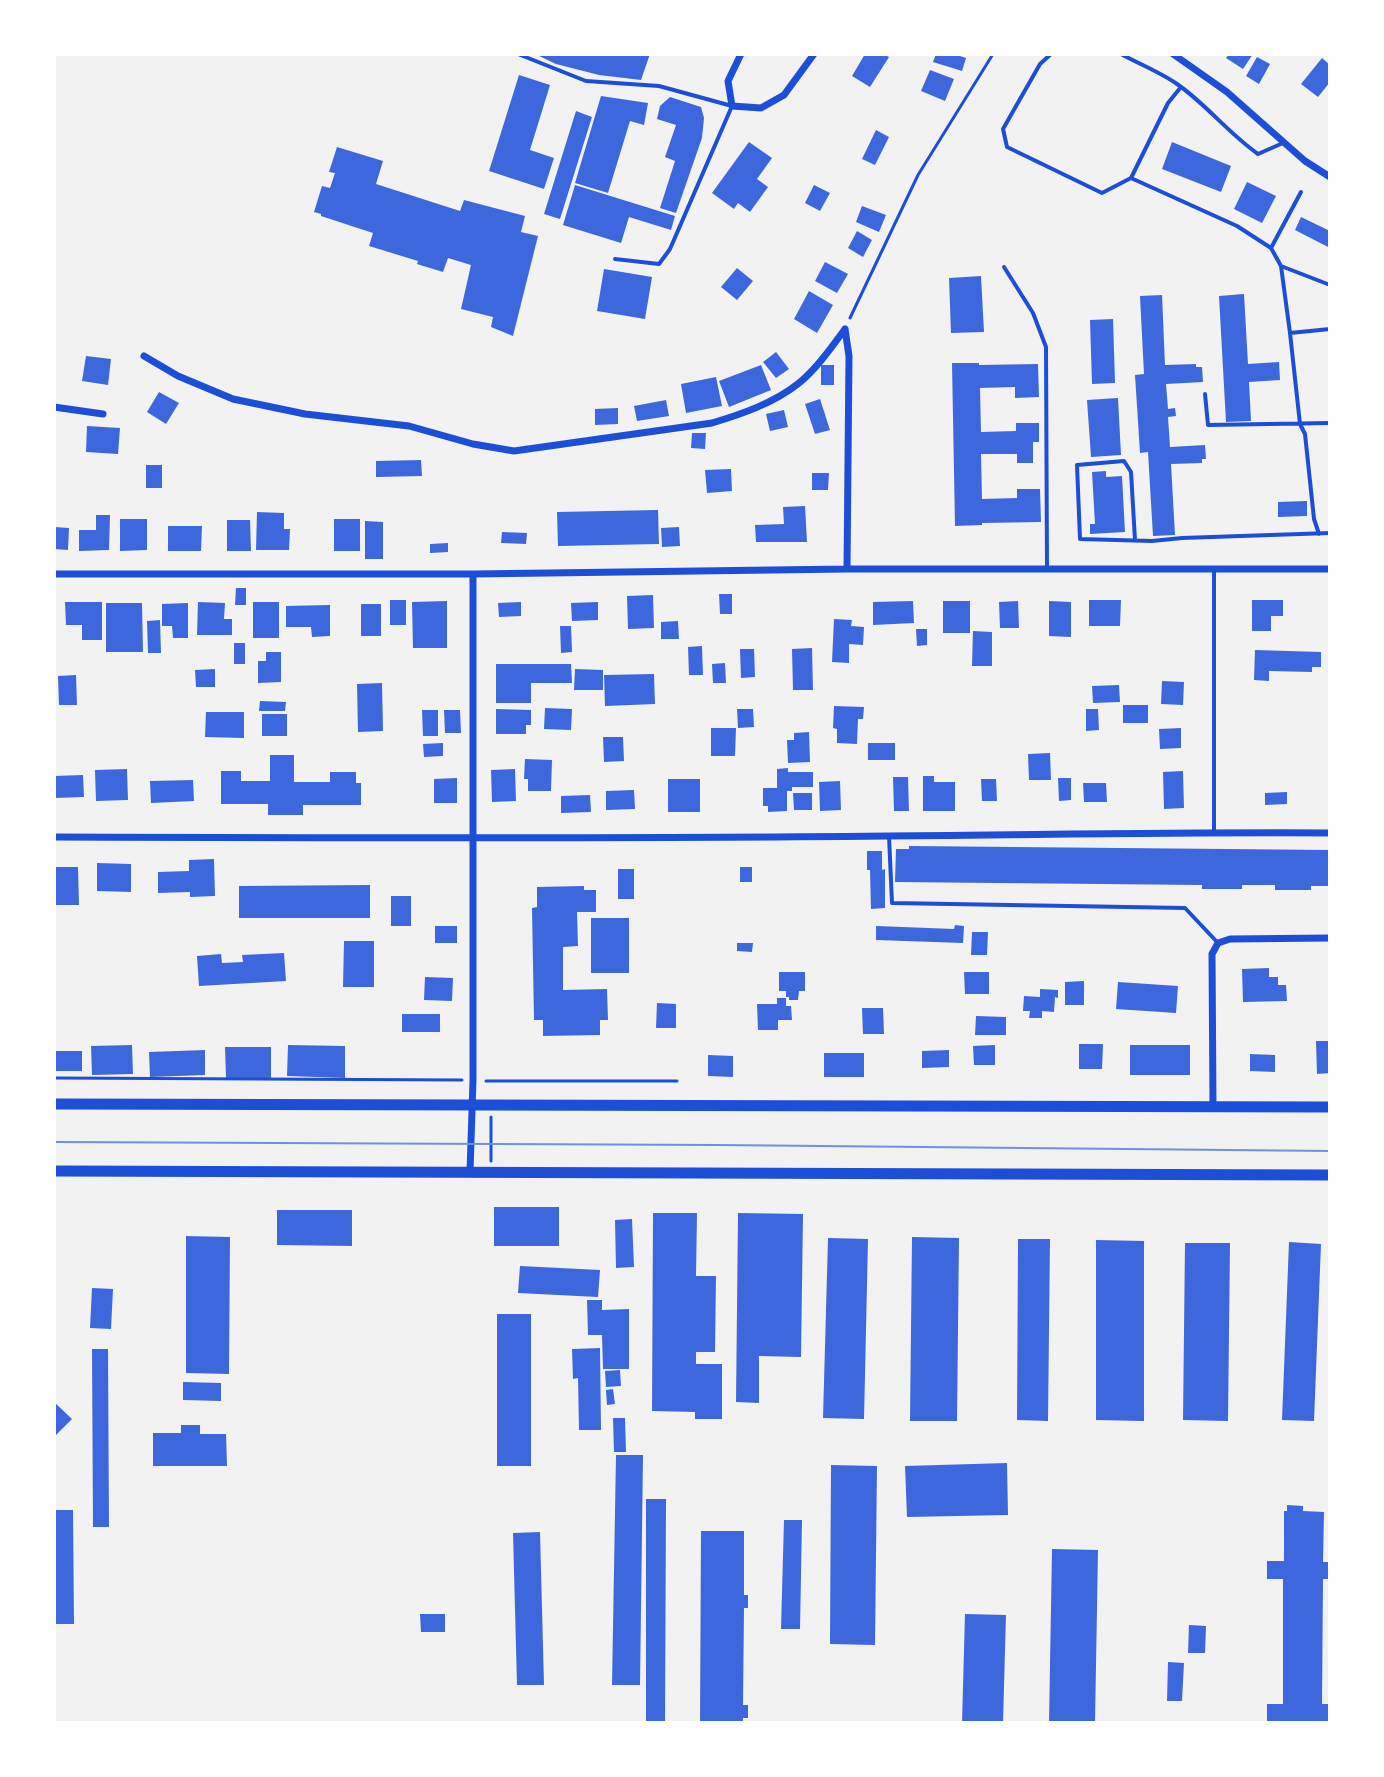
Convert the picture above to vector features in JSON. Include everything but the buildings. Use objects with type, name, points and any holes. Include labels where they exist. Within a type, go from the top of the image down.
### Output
[{"type":"main road","points":[[54,1104],[1330,1107]]},
{"type":"main road","points":[[54,1171],[1330,1175]]},
{"type":"street","points":[[737,55],[728,81],[732,106],[761,108],[784,95],[814,54]]},
{"type":"street","points":[[1173,54],[1227,92],[1305,161],[1330,177]]},
{"type":"street","points":[[144,356],[178,376],[233,399],[305,414],[409,426],[473,444],[514,451],[712,423],[739,414],[799,383],[827,354],[845,329]]},
{"type":"street","points":[[845,329],[849,356],[847,569]]},
{"type":"street","points":[[54,407],[103,414]]},
{"type":"street","points":[[54,574],[1330,569]]},
{"type":"street","points":[[470,1172],[473,1105],[473,574]]},
{"type":"street","points":[[54,837],[1330,833]]},
{"type":"street","points":[[1213,1106],[1212,954],[1218,943],[1230,939],[1330,938]]},
{"type":"lane","points":[[518,54],[586,81],[659,86],[732,106],[676,237],[659,264],[615,259]]},
{"type":"lane","points":[[1051,54],[1040,64],[1003,129],[1007,147],[1102,193],[1131,178],[1168,103],[1181,87]]},
{"type":"lane","points":[[1121,54],[1181,87],[1206,107],[1240,142],[1258,154],[1285,143]]},
{"type":"lane","points":[[1131,178],[1237,226],[1271,248],[1281,266],[1300,424],[1305,434],[1314,519],[1319,534]]},
{"type":"lane","points":[[1271,248],[1301,192]]},
{"type":"lane","points":[[1281,266],[1330,285]]},
{"type":"lane","points":[[1004,267],[1033,313],[1046,347],[1047,569]]},
{"type":"lane","points":[[1290,333],[1330,329]]},
{"type":"lane","points":[[1205,394],[1208,425],[1330,423]]},
{"type":"lane","points":[[1135,540],[1131,472],[1124,461],[1077,465],[1080,539],[1135,540],[1330,533]]},
{"type":"lane","points":[[1214,569],[1214,832]]},
{"type":"lane","points":[[889,836],[892,903],[1185,908],[1218,943]]},
{"type":"path","points":[[845,329],[918,175],[993,54]]},
{"type":"path","points":[[54,1078],[677,1081]]},
{"type":"path","points":[[491,1105],[491,1172]]},
{"type":"tram line","points":[[54,1142],[1330,1151]]}]
